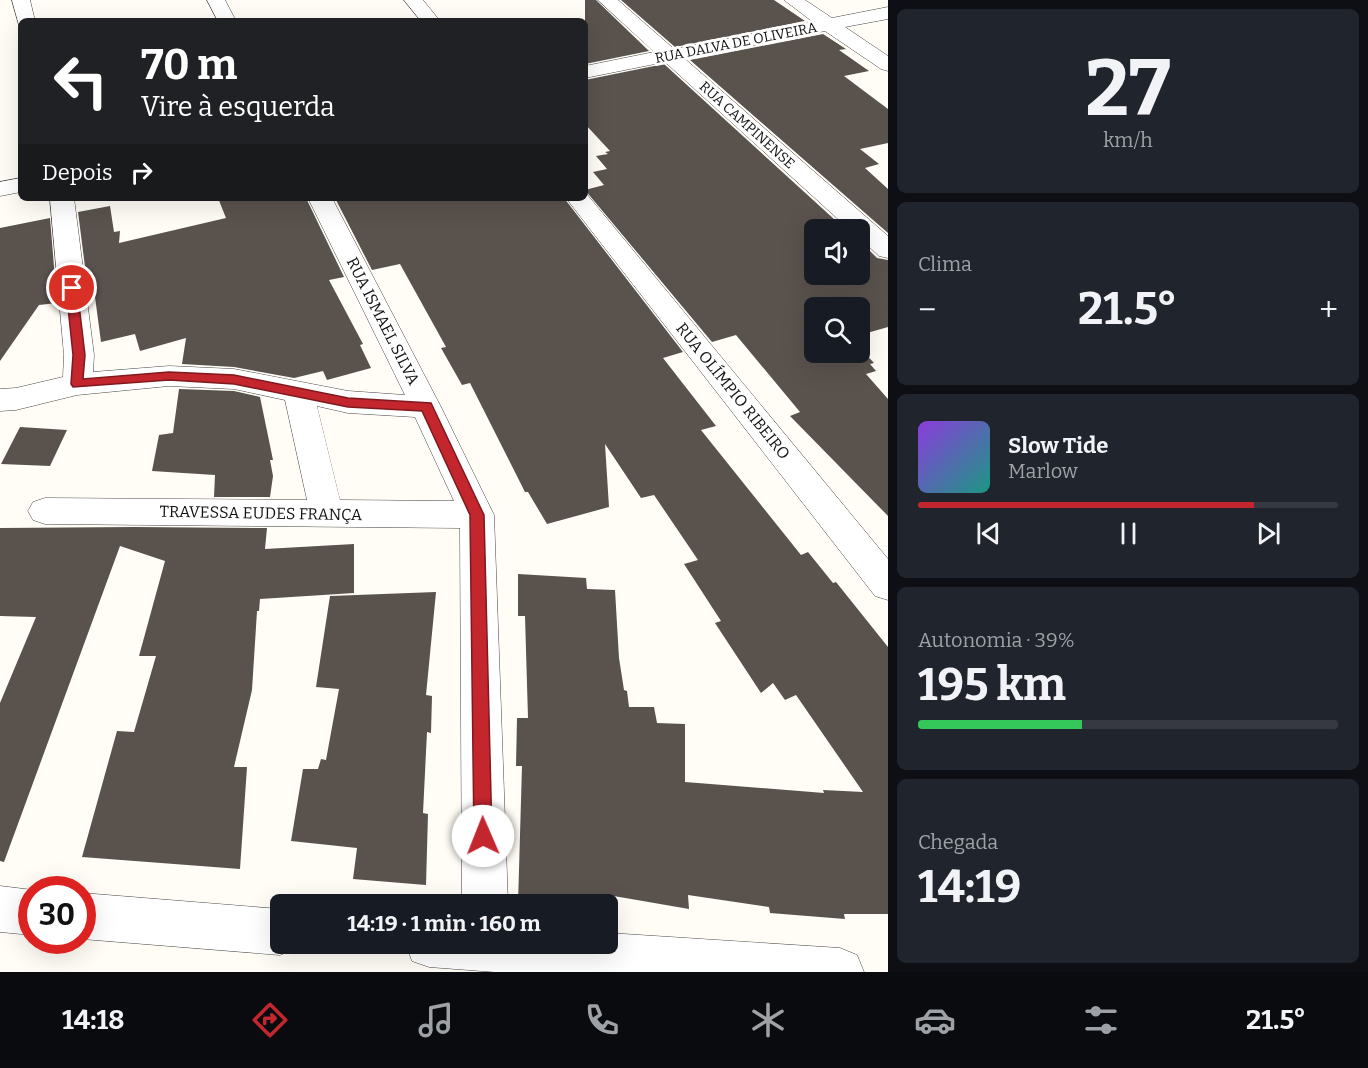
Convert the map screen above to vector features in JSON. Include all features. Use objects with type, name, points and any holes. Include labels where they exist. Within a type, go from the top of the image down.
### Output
[{"type":"street","points":[[21,0],[25,18]]},
{"type":"street","points":[[216,0],[225,18]]},
{"type":"street","points":[[413,0],[428,18]]},
{"type":"street","name":"RUA CAMPINENSE","points":[[607,0],[888,250]]},
{"type":"street","points":[[793,0],[888,65]]},
{"type":"street","points":[[837,6],[880,35]]},
{"type":"street","name":"RUA DALVA DE OLIVEIRA","points":[[588,71],[888,13]]},
{"type":"street","points":[[0,189],[18,186]]},
{"type":"street","points":[[62,201],[79,355],[77,384]]},
{"type":"street","name":"RUA ISMAEL SILVA","points":[[322,201],[426,407],[477,515],[484,894]]},
{"type":"street","name":"RUA OLÍMPIO RIBEIRO","points":[[580,201],[888,585]]},
{"type":"street","points":[[8,399],[77,384],[169,376],[234,379],[348,402],[426,407]]},
{"type":"street","points":[[298,392],[327,514]]},
{"type":"street","name":"TRAVESSA EUDES FRANÇA","points":[[45,511],[477,515]]},
{"type":"street","points":[[0,909],[18,911]]},
{"type":"street","points":[[96,917],[270,931]]},
{"type":"street","points":[[618,953],[840,972]]},
{"type":"building","points":[[585,0],[596,0],[649,51],[588,63],[588,18],[585,18]]},
{"type":"building","points":[[621,0],[774,0],[805,21],[675,47]]},
{"type":"building","points":[[823,34],[846,49],[839,50],[869,71],[844,76],[888,109],[888,143],[860,149],[879,164],[865,168],[888,189],[888,233],[690,60]]},
{"type":"building","points":[[664,64],[834,219],[804,219],[804,285],[870,285],[870,251],[877,258],[888,260],[888,327],[870,332],[870,297],[804,297],[804,363],[870,363],[870,359],[874,363],[870,364],[876,371],[866,374],[888,399],[888,516],[790,416],[800,412],[736,335],[712,342],[588,194],[588,189],[604,185],[593,172],[607,169],[596,156],[608,154],[605,152],[610,151],[588,127],[588,79]]},
{"type":"building","points":[[219,201],[307,201],[344,277],[329,280],[363,344],[360,345],[371,368],[327,380],[323,371],[294,378],[234,367],[182,364],[186,338],[140,351],[135,334],[101,342],[95,297],[89,298],[78,212],[110,206],[114,232],[120,231],[119,243],[226,218]]},
{"type":"building","points":[[337,201],[566,201],[683,352],[663,358],[716,426],[701,430],[801,555],[808,552],[833,583],[836,582],[888,647],[888,914],[844,914],[845,919],[770,913],[769,907],[688,895],[689,909],[618,897],[618,894],[518,894],[522,766],[516,766],[517,718],[528,718],[525,616],[518,616],[518,574],[586,578],[587,589],[615,590],[619,658],[629,707],[654,707],[657,723],[685,724],[685,782],[824,793],[823,790],[863,792],[796,695],[785,700],[773,683],[761,693],[715,623],[721,621],[684,564],[698,560],[654,495],[641,498],[605,444],[609,507],[547,524],[528,492],[525,492],[470,383],[462,385],[441,348],[446,347],[400,264],[372,270]]},
{"type":"building","points":[[50,218],[57,303],[39,305],[0,361],[0,228]]},
{"type":"building","points":[[179,389],[234,391],[260,397],[273,460],[270,460],[273,476],[270,497],[214,497],[215,475],[152,471],[159,435],[173,433]]},
{"type":"building","points":[[20,427],[67,430],[50,466],[1,464]]},
{"type":"building","points":[[0,528],[267,528],[265,549],[354,544],[354,593],[260,599],[259,611],[257,611],[252,690],[234,767],[247,767],[240,869],[82,857],[117,731],[134,732],[156,656],[139,656],[165,561],[120,546],[4,862],[0,861],[0,703],[36,617],[0,616]]},
{"type":"building","points":[[436,592],[426,695],[432,696],[431,733],[427,732],[423,813],[428,814],[426,885],[353,879],[357,848],[291,841],[303,769],[318,769],[321,759],[326,760],[339,689],[316,687],[330,596]]},
{"type":"route","points":[[72,288],[79,355],[77,384],[169,376],[234,379],[348,402],[426,407],[477,515],[483,836]]}]
